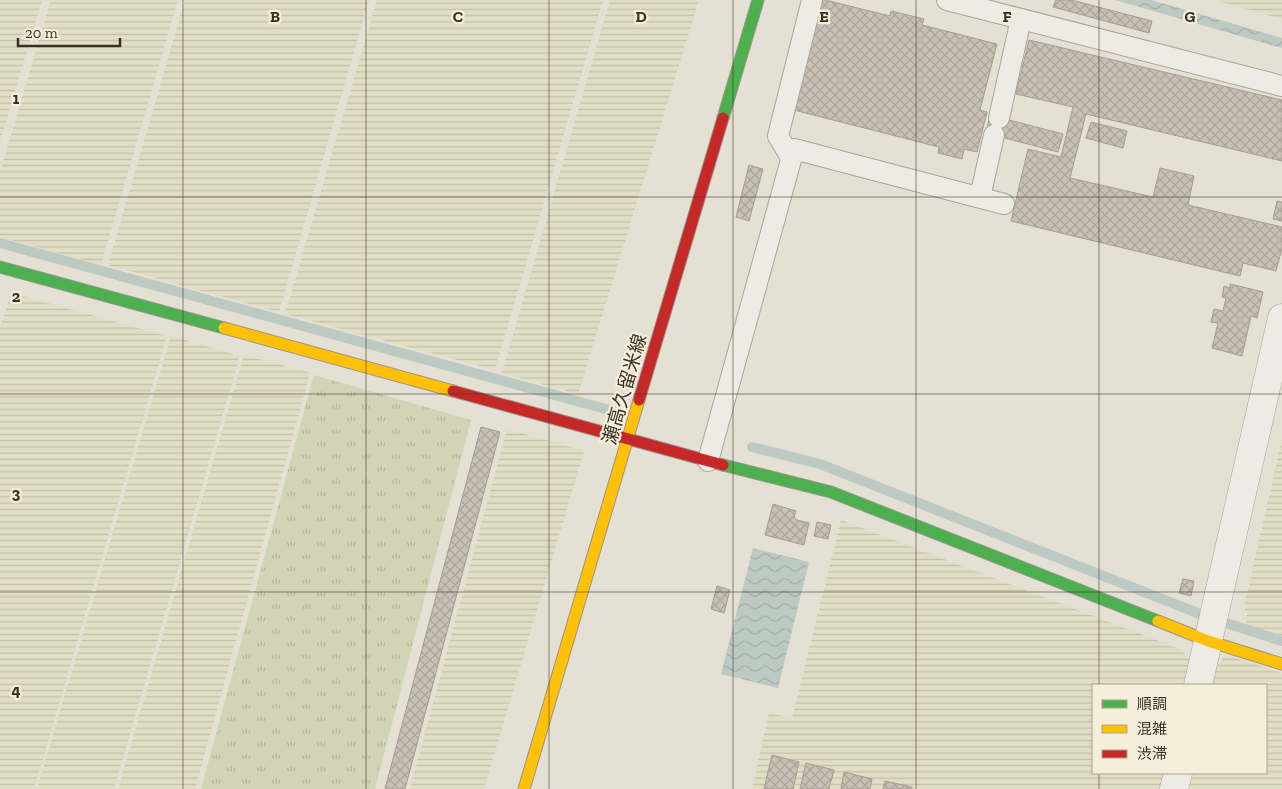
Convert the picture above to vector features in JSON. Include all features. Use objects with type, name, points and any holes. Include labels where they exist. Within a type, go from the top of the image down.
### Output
[{"type":"street","name":"瀬高久留米線","points":[[524,789],[758,0]]},
{"type":"street","points":[[0,267],[628,439],[831,492],[1208,641],[1282,664]]},
{"type":"street","points":[[1198,684],[1282,318]]},
{"type":"street","points":[[1174,789],[1178,774]]},
{"type":"lane","points":[[791,158],[778,136],[812,0]]},
{"type":"lane","points":[[947,0],[1282,86]]},
{"type":"lane","points":[[980,197],[1021,19]]},
{"type":"lane","points":[[708,460],[794,149],[1004,204]]},
{"type":"shaded area","points":[[0,0],[42,0],[0,142]]},
{"type":"shaded area","points":[[51,0],[178,0],[101,265],[0,237],[0,172]]},
{"type":"shaded area","points":[[185,0],[369,0],[279,312],[108,265]]},
{"type":"shaded area","points":[[377,0],[603,0],[495,370],[285,314]]},
{"type":"shaded area","points":[[610,0],[699,0],[578,394],[502,373]]},
{"type":"shaded area","points":[[1214,0],[1282,0],[1282,19]]},
{"type":"shaded area","points":[[11,293],[167,336],[34,789],[0,789],[0,329]]},
{"type":"shaded area","points":[[171,336],[240,356],[114,789],[37,789]]},
{"type":"shaded area","points":[[244,355],[310,373],[195,789],[118,789]]},
{"type":"shaded area","points":[[507,429],[584,451],[484,789],[410,789]]},
{"type":"shaded area","points":[[1282,439],[1282,636],[1246,625],[1247,613],[1244,607]]},
{"type":"shaded area","points":[[841,520],[1180,649],[1192,661],[1187,684],[1092,684],[1092,774],[1167,774],[1163,789],[752,789],[769,713],[792,718]]},
{"type":"shaded area","points":[[1226,655],[1282,673],[1282,789],[1186,789],[1190,774],[1267,774],[1267,684],[1209,684],[1212,674]]},
{"type":"green space","points":[[314,375],[471,420],[375,789],[201,789]]},
{"type":"water","points":[[1115,0],[1151,0],[1282,38],[1282,48]]},
{"type":"water","points":[[753,548],[809,562],[778,688],[721,674]]},
{"type":"building","points":[[817,0],[825,0],[890,16],[891,11],[924,19],[922,25],[997,44],[980,110],[987,112],[977,152],[964,149],[962,159],[938,153],[939,147],[790,109]]},
{"type":"building","points":[[1056,0],[1071,0],[1152,21],[1149,33],[1053,7]]},
{"type":"building","points":[[1029,40],[1282,100],[1282,161],[1086,114],[1070,178],[1153,197],[1160,168],[1194,176],[1188,205],[1282,227],[1282,248],[1276,271],[1243,263],[1240,276],[1011,221],[1028,149],[1061,157],[1073,107],[1016,94]]},
{"type":"building","points":[[990,115],[1063,134],[1058,152],[986,133]]},
{"type":"building","points":[[1091,122],[1127,131],[1123,148],[1086,138]]},
{"type":"building","points":[[749,165],[763,169],[749,221],[736,217]]},
{"type":"building","points":[[1277,201],[1282,202],[1282,221],[1273,219]]},
{"type":"building","points":[[1230,284],[1263,292],[1257,318],[1251,316],[1242,356],[1212,348],[1218,323],[1211,322],[1214,309],[1223,311],[1226,298],[1222,297],[1224,286],[1230,288]]},
{"type":"building","points":[[481,427],[500,432],[405,789],[385,789]]},
{"type":"building","points":[[773,504],[796,511],[794,517],[797,520],[809,523],[804,545],[765,535]]},
{"type":"building","points":[[817,522],[831,525],[828,539],[814,536]]},
{"type":"building","points":[[1183,579],[1194,581],[1191,596],[1179,593]]},
{"type":"building","points":[[717,586],[730,590],[724,613],[711,609]]},
{"type":"building","points":[[772,755],[799,762],[793,789],[764,789]]},
{"type":"building","points":[[806,763],[834,770],[829,789],[800,789]]},
{"type":"building","points":[[844,772],[872,779],[870,789],[841,789]]},
{"type":"building","points":[[885,781],[912,787],[912,789],[883,789]]},
{"type":"waterway","points":[[0,243],[613,411]]},
{"type":"waterway","points":[[752,447],[820,464],[1200,614]]},
{"type":"waterway","points":[[1223,622],[1282,641]]},
{"type":"traffic: fast","points":[[723,118],[758,0]]},
{"type":"traffic: fast","points":[[0,267],[224,328]]},
{"type":"traffic: fast","points":[[723,465],[831,492],[1158,621]]},
{"type":"traffic: slow","points":[[224,328],[453,391]]},
{"type":"traffic: slow","points":[[524,789],[639,400]]},
{"type":"traffic: slow","points":[[1158,621],[1208,641],[1282,664]]},
{"type":"traffic: jam","points":[[639,400],[723,118]]},
{"type":"traffic: jam","points":[[453,391],[723,465]]}]
